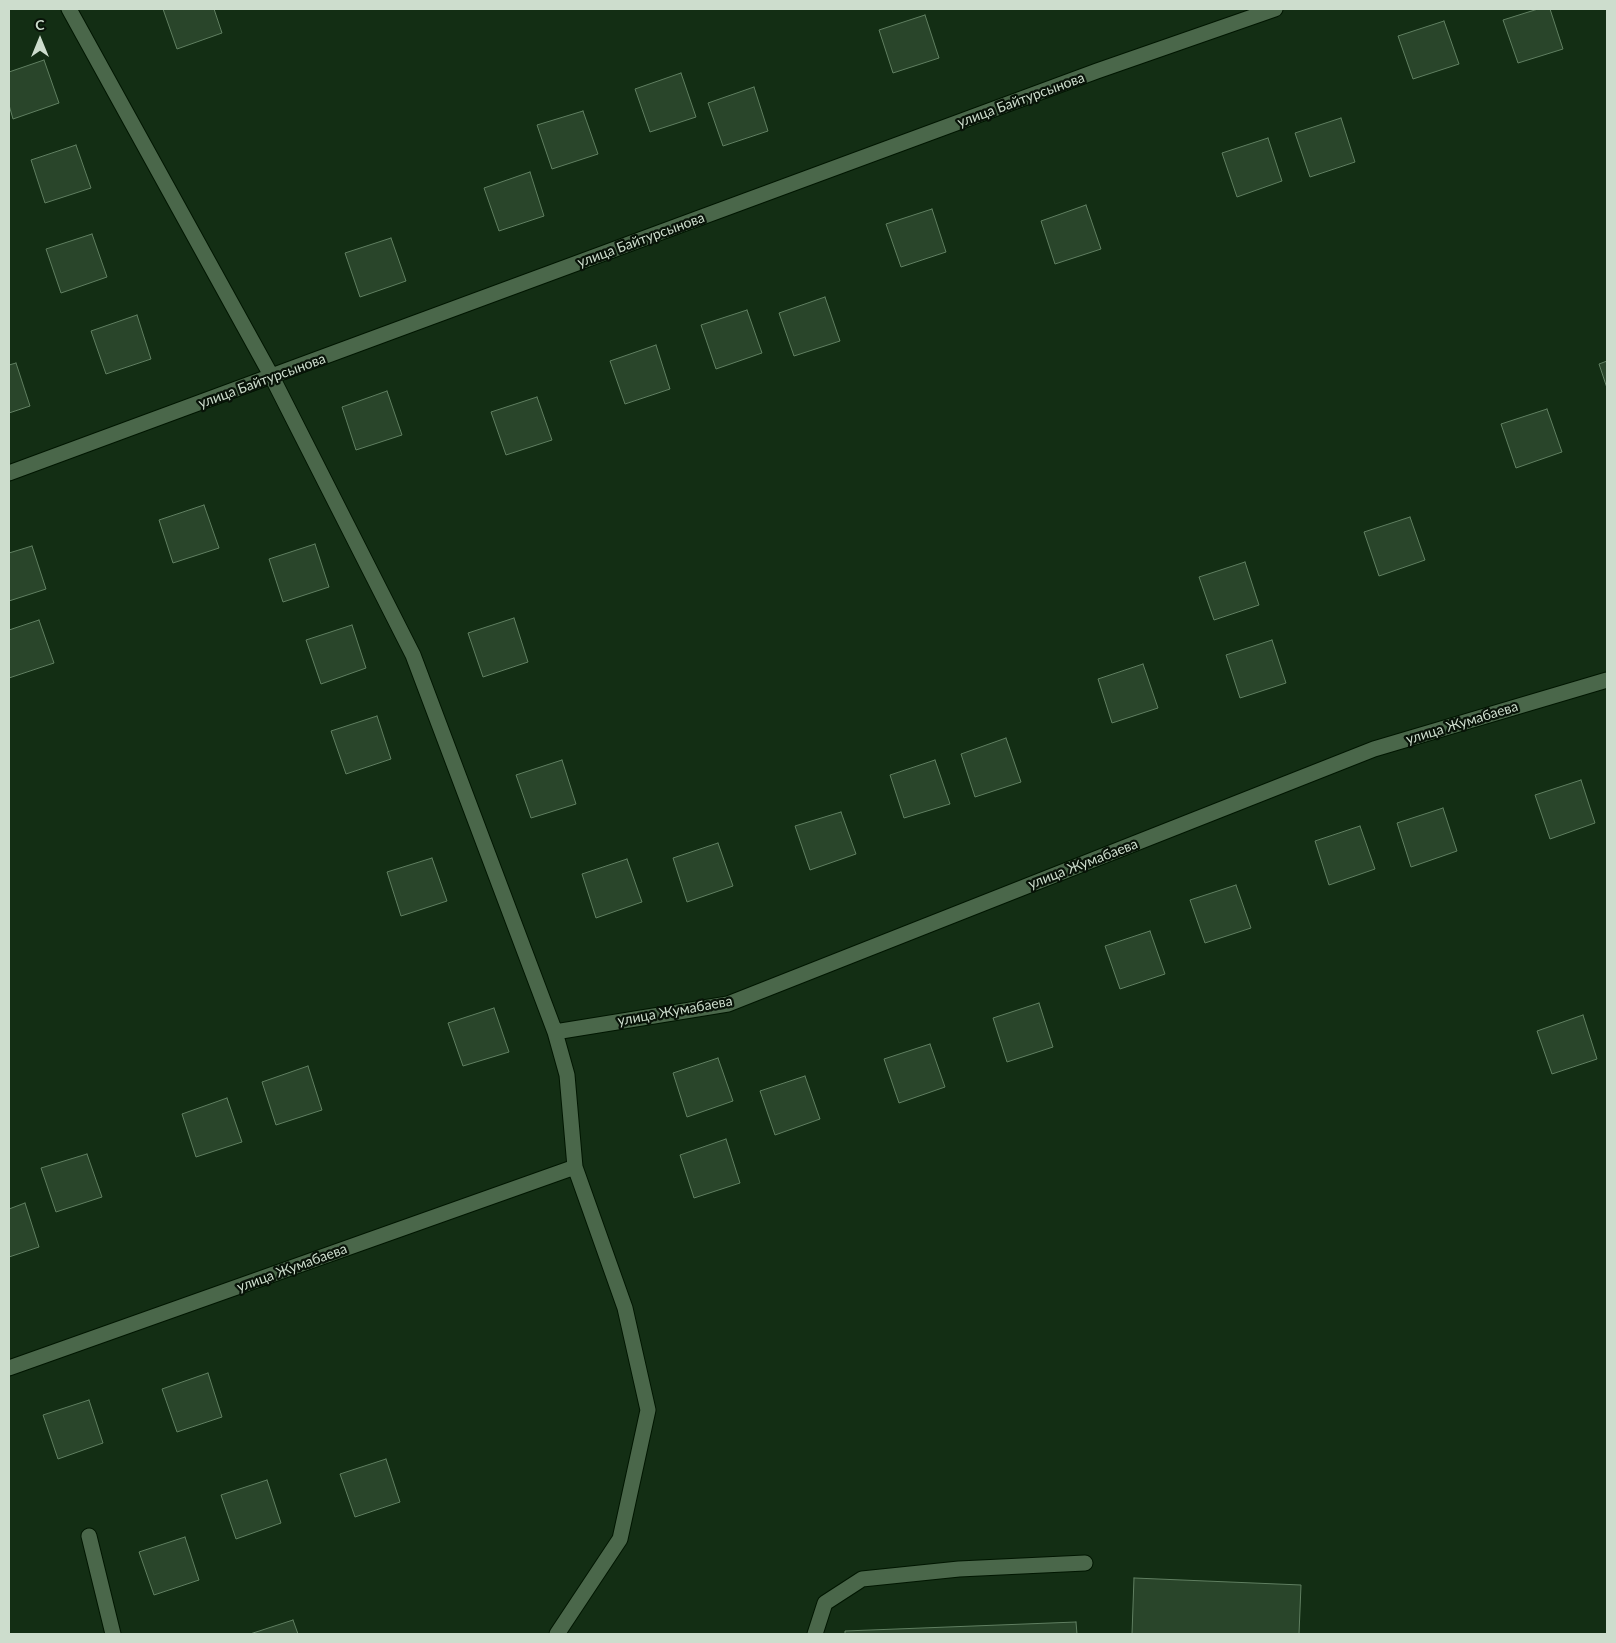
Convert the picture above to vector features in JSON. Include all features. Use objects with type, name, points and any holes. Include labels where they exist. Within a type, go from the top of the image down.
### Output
[{"type":"street","points":[[69,9],[272,377],[413,655],[555,1032],[567,1075],[575,1167],[625,1308],[648,1410],[620,1539],[557,1634]]},
{"type":"street","name":"улица Байтурсынова","points":[[9,473],[1097,71],[1274,9]]},
{"type":"street","name":"улица Жумабаева","points":[[555,1032],[728,1004],[1374,750],[1607,680]]},
{"type":"street","name":"улица Жумабаева","points":[[9,1368],[575,1167]]},
{"type":"street","points":[[89,1536],[113,1634]]},
{"type":"street","points":[[816,1634],[825,1603],[862,1579],[959,1569],[1085,1563]]},
{"type":"building","points":[[163,9],[214,9],[222,33],[177,49]]},
{"type":"building","points":[[1538,9],[1550,9],[1563,49],[1518,63],[1503,20]]},
{"type":"building","points":[[925,15],[939,58],[893,73],[879,30]]},
{"type":"building","points":[[1444,21],[1459,64],[1413,79],[1398,36]]},
{"type":"building","points":[[44,60],[59,103],[13,119],[9,105],[9,72]]},
{"type":"building","points":[[681,73],[696,117],[650,132],[635,89]]},
{"type":"building","points":[[754,87],[768,131],[723,146],[708,103]]},
{"type":"building","points":[[583,111],[598,154],[552,169],[537,125]]},
{"type":"building","points":[[1341,118],[1355,162],[1310,177],[1295,133]]},
{"type":"building","points":[[1268,138],[1282,181],[1237,197],[1222,153]]},
{"type":"building","points":[[76,145],[91,188],[45,203],[31,160]]},
{"type":"building","points":[[530,172],[544,216],[499,231],[484,188]]},
{"type":"building","points":[[1086,205],[1101,249],[1055,264],[1041,221]]},
{"type":"building","points":[[932,209],[946,252],[901,267],[886,224]]},
{"type":"building","points":[[92,234],[107,277],[61,293],[46,249]]},
{"type":"building","points":[[391,238],[406,281],[360,297],[345,253]]},
{"type":"building","points":[[825,297],[840,341],[794,356],[779,313]]},
{"type":"building","points":[[747,310],[762,353],[716,369],[701,325]]},
{"type":"building","points":[[137,315],[151,359],[106,374],[91,331]]},
{"type":"building","points":[[656,345],[670,389],[625,404],[610,361]]},
{"type":"building","points":[[1607,361],[1607,388],[1599,364]]},
{"type":"building","points":[[16,363],[30,406],[9,413],[9,365]]},
{"type":"building","points":[[387,391],[402,435],[356,450],[342,407]]},
{"type":"building","points":[[537,397],[552,440],[506,455],[491,412]]},
{"type":"building","points":[[1547,409],[1562,452],[1516,468],[1501,424]]},
{"type":"building","points":[[204,505],[219,548],[173,563],[159,520]]},
{"type":"building","points":[[1410,517],[1425,560],[1379,576],[1364,532]]},
{"type":"building","points":[[315,544],[329,587],[283,602],[269,559]]},
{"type":"building","points":[[32,546],[46,589],[9,601],[9,553]]},
{"type":"building","points":[[1245,562],[1259,605],[1214,620],[1199,577]]},
{"type":"building","points":[[514,618],[528,662],[483,677],[468,633]]},
{"type":"building","points":[[39,620],[54,663],[9,678],[9,630]]},
{"type":"building","points":[[352,625],[366,668],[321,684],[306,640]]},
{"type":"building","points":[[1272,640],[1286,683],[1240,698],[1226,655]]},
{"type":"building","points":[[1143,664],[1158,708],[1112,723],[1098,679]]},
{"type":"building","points":[[377,716],[391,759],[346,774],[331,731]]},
{"type":"building","points":[[1006,738],[1021,782],[975,797],[961,754]]},
{"type":"building","points":[[562,760],[576,804],[531,818],[516,775]]},
{"type":"building","points":[[935,760],[950,804],[904,818],[890,775]]},
{"type":"building","points":[[1581,780],[1595,823],[1550,839],[1535,795]]},
{"type":"building","points":[[1443,808],[1457,851],[1411,867],[1397,823]]},
{"type":"building","points":[[841,812],[856,854],[810,870],[795,826]]},
{"type":"building","points":[[1360,826],[1375,869],[1329,885],[1315,841]]},
{"type":"building","points":[[718,843],[733,886],[687,902],[673,858]]},
{"type":"building","points":[[432,858],[447,901],[401,916],[387,872]]},
{"type":"building","points":[[627,859],[642,902],[596,918],[582,874]]},
{"type":"building","points":[[1236,885],[1251,928],[1205,943],[1190,900]]},
{"type":"building","points":[[1150,931],[1165,974],[1120,989],[1105,946]]},
{"type":"building","points":[[1039,1003],[1053,1047],[1007,1062],[993,1018]]},
{"type":"building","points":[[494,1008],[509,1052],[463,1066],[448,1023]]},
{"type":"building","points":[[1583,1015],[1597,1059],[1552,1074],[1537,1031]]},
{"type":"building","points":[[930,1044],[945,1087],[899,1103],[884,1059]]},
{"type":"building","points":[[718,1058],[733,1101],[687,1117],[673,1073]]},
{"type":"building","points":[[308,1066],[322,1110],[276,1125],[262,1082]]},
{"type":"building","points":[[805,1076],[820,1119],[775,1135],[760,1091]]},
{"type":"building","points":[[227,1098],[242,1142],[196,1157],[182,1114]]},
{"type":"building","points":[[726,1139],[740,1183],[694,1198],[680,1155]]},
{"type":"building","points":[[87,1154],[102,1197],[56,1212],[41,1168]]},
{"type":"building","points":[[25,1203],[39,1247],[9,1257],[9,1209]]},
{"type":"building","points":[[208,1373],[222,1417],[177,1432],[162,1389]]},
{"type":"building","points":[[89,1400],[103,1443],[58,1459],[43,1415]]},
{"type":"building","points":[[386,1459],[400,1502],[355,1517],[340,1474]]},
{"type":"building","points":[[267,1480],[281,1523],[236,1539],[221,1495]]},
{"type":"building","points":[[185,1537],[199,1580],[154,1595],[139,1552]]},
{"type":"building","points":[[1134,1578],[1301,1585],[1299,1634],[1132,1634]]},
{"type":"building","points":[[293,1620],[298,1634],[250,1634]]},
{"type":"building","points":[[1076,1622],[1077,1634],[845,1634],[845,1631]]}]
